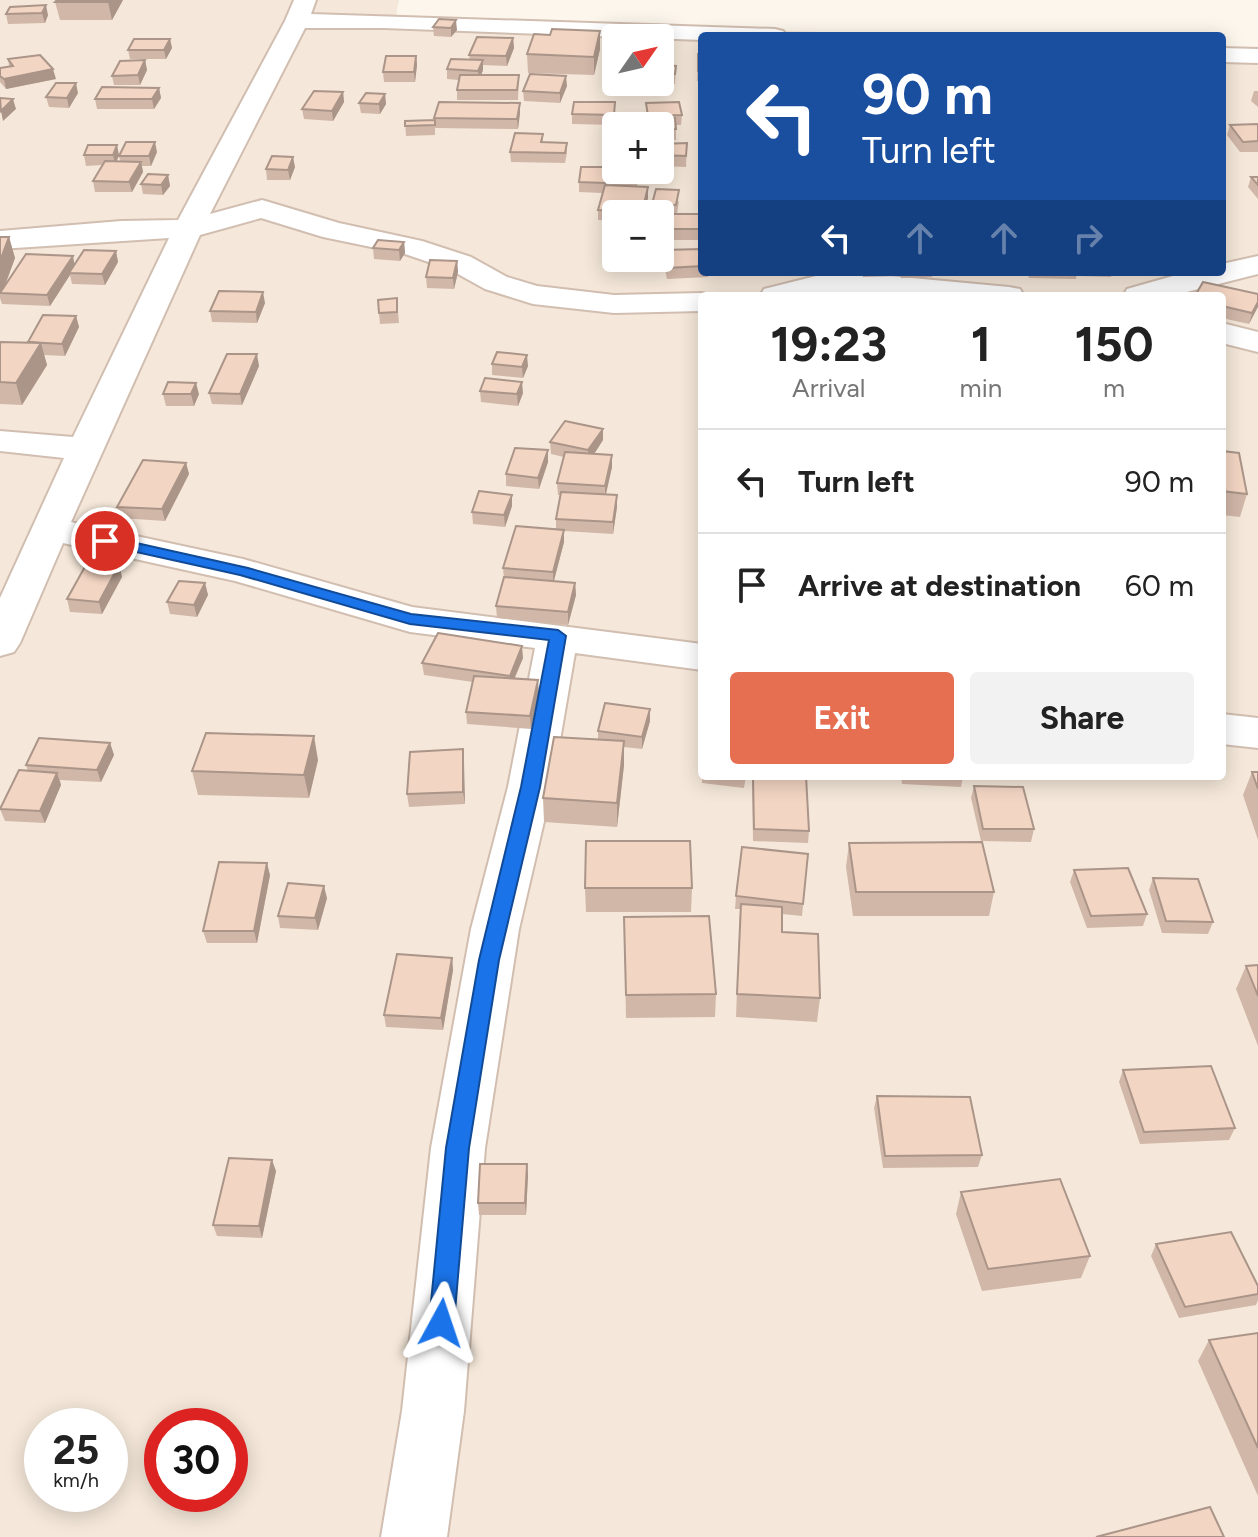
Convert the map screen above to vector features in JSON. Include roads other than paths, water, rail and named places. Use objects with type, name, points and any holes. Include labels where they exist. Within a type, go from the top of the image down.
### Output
[{"type":"street","points":[[0,643],[85,449],[188,229],[301,10],[702,32]]},
{"type":"street","points":[[1226,55],[1258,56]]},
{"type":"street","points":[[0,240],[121,230],[188,229],[262,209],[333,231],[412,247],[460,263],[496,283],[533,295],[614,304],[698,302]]},
{"type":"street","points":[[1226,272],[1258,265]]},
{"type":"street","points":[[1152,292],[1206,276]]},
{"type":"street","points":[[790,292],[816,285],[869,283],[966,292]]},
{"type":"street","points":[[1226,334],[1258,342]]},
{"type":"street","points":[[0,441],[85,449]]},
{"type":"street","points":[[50,529],[243,571],[410,619],[698,656]]},
{"type":"street","points":[[414,1537],[433,1411],[458,1148],[495,929],[530,787],[558,636]]},
{"type":"street","points":[[1226,729],[1258,733]]}]
